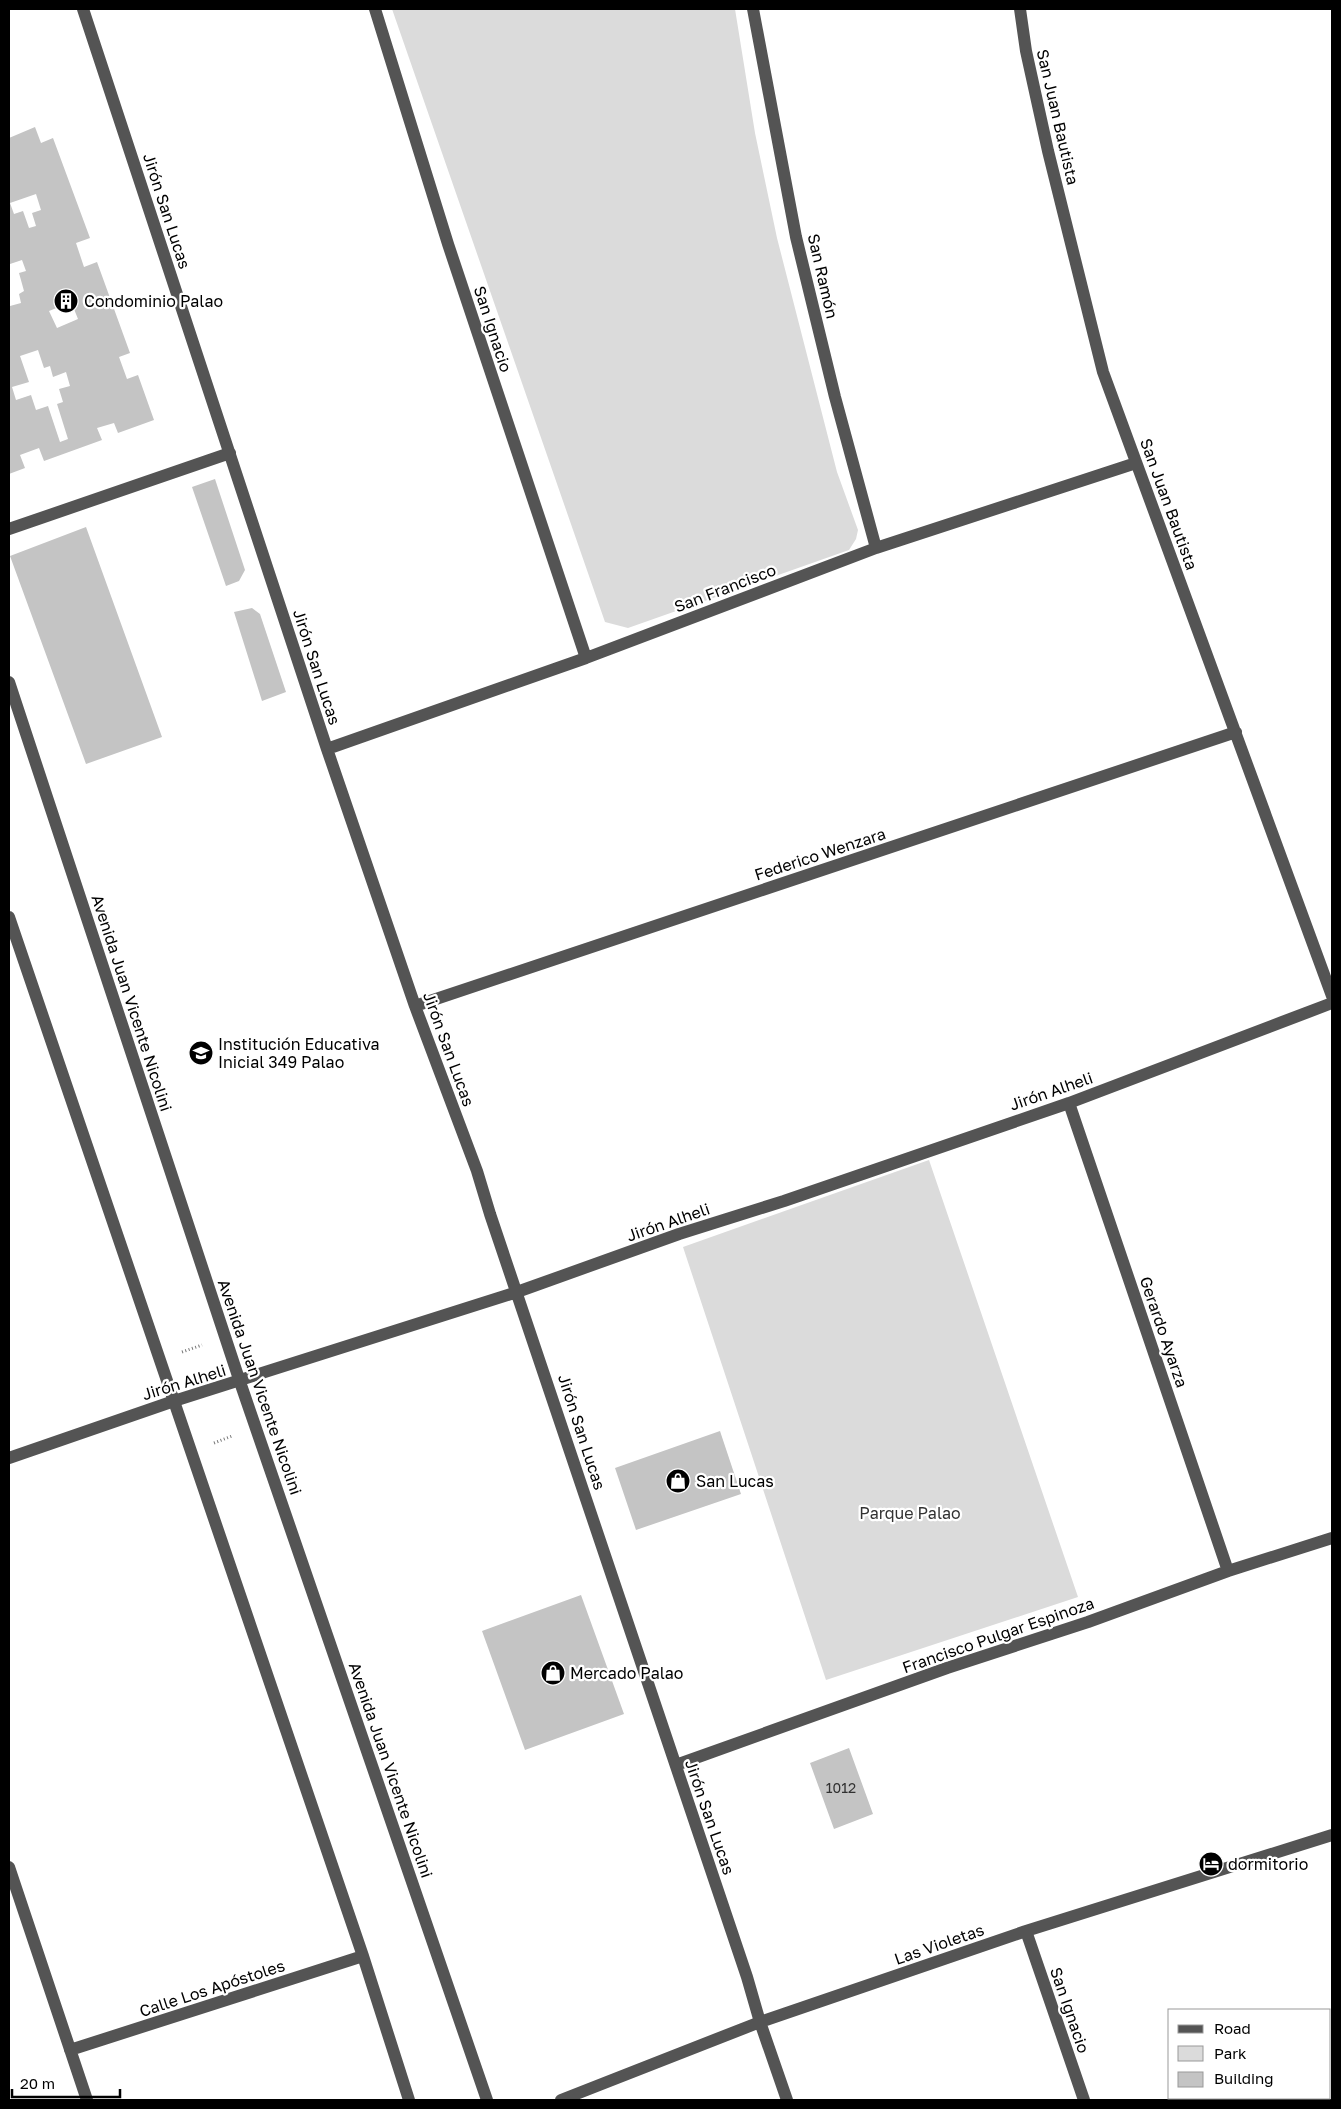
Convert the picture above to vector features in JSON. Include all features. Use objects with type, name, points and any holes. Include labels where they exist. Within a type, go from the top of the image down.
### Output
[{"type":"street","name":"Jirón San Lucas","points":[[83,9],[328,749],[415,1006],[477,1171],[747,1978],[760,2022],[788,2100]]},
{"type":"street","name":"San Ignacio","points":[[375,9],[448,244],[586,658]]},
{"type":"street","name":"San Ramón","points":[[754,9],[796,237],[835,398],[876,548]]},
{"type":"street","name":"San Juan Bautista","points":[[1020,9],[1030,69],[1103,372],[1332,996]]},
{"type":"street","points":[[9,529],[230,454]]},
{"type":"street","name":"San Francisco","points":[[328,749],[586,658],[876,548],[1136,463]]},
{"type":"street","name":"Avenida Juan Vicente Nicolini","points":[[9,682],[240,1382],[487,2100]]},
{"type":"street","name":"Federico Wenzara","points":[[415,1006],[1236,732]]},
{"type":"street","points":[[9,917],[362,1956],[409,2100]]},
{"type":"street","name":"Jirón Alheli","points":[[9,1458],[174,1402],[518,1292],[679,1234],[784,1201],[1069,1103],[1332,1003]]},
{"type":"street","name":"Gerardo Ayarza","points":[[1069,1103],[1228,1571]]},
{"type":"street","name":"Francisco Pulgar Espinoza","points":[[676,1766],[947,1668],[1088,1622],[1228,1571],[1332,1538]]},
{"type":"street","name":"Las Violetas","points":[[561,2100],[760,2022],[1026,1931],[1332,1835]]},
{"type":"street","points":[[9,1866],[87,2100]]},
{"type":"street","name":"San Ignacio","points":[[1026,1931],[1084,2100]]},
{"type":"street","name":"Calle Los Apóstoles","points":[[70,2050],[362,1956]]},
{"type":"path","points":[[181,1353],[206,1343]]},
{"type":"path","points":[[211,1444],[236,1434]]},
{"type":"green space","points":[[392,9],[735,9],[755,133],[777,238],[837,472],[858,530],[856,539],[849,550],[628,628],[605,622]]},
{"type":"green space","name":"Parque Palao","points":[[929,1160],[1078,1597],[826,1680],[683,1247]]},
{"type":"building","name":"Condominio Palao","points":[[35,127],[41,143],[53,138],[90,238],[76,243],[84,267],[97,262],[130,353],[119,357],[127,379],[138,375],[154,420],[118,433],[114,423],[97,428],[102,440],[44,461],[39,448],[20,455],[25,468],[9,474],[9,302],[10,306],[21,303],[19,294],[24,291],[19,273],[26,271],[22,260],[10,264],[9,259],[9,138]],"holes":[[[36,194],[41,210],[32,213],[36,226],[29,228],[23,211],[14,214],[10,203]],[[64,305],[67,312],[74,309],[78,319],[57,328],[49,311]],[[38,350],[44,368],[50,366],[53,377],[66,372],[70,386],[59,389],[63,402],[57,404],[68,439],[60,442],[48,406],[36,410],[31,395],[16,400],[12,387],[29,382],[20,356]]]},
{"type":"building","points":[[215,479],[245,570],[239,581],[226,586],[192,487]]},
{"type":"building","points":[[86,527],[162,737],[86,764],[10,556]]},
{"type":"building","points":[[252,608],[260,614],[286,692],[262,701],[234,612]]},
{"type":"building","name":"San Lucas","points":[[720,1431],[741,1494],[636,1530],[615,1468]]},
{"type":"building","name":"Mercado Palao","points":[[581,1595],[624,1714],[525,1750],[482,1631]]},
{"type":"building","points":[[849,1748],[873,1814],[834,1829],[810,1763]]},
{"type":"place","name":"Condominio Palao","points":[[66,301]]},
{"type":"place","name":"Institución Educativa Inicial 349 Palao","points":[[201,1053]]},
{"type":"place","name":"San Lucas","points":[[678,1481]]},
{"type":"place","name":"Mercado Palao","points":[[553,1673]]},
{"type":"place","name":"dormitorio","points":[[1211,1864]]}]
